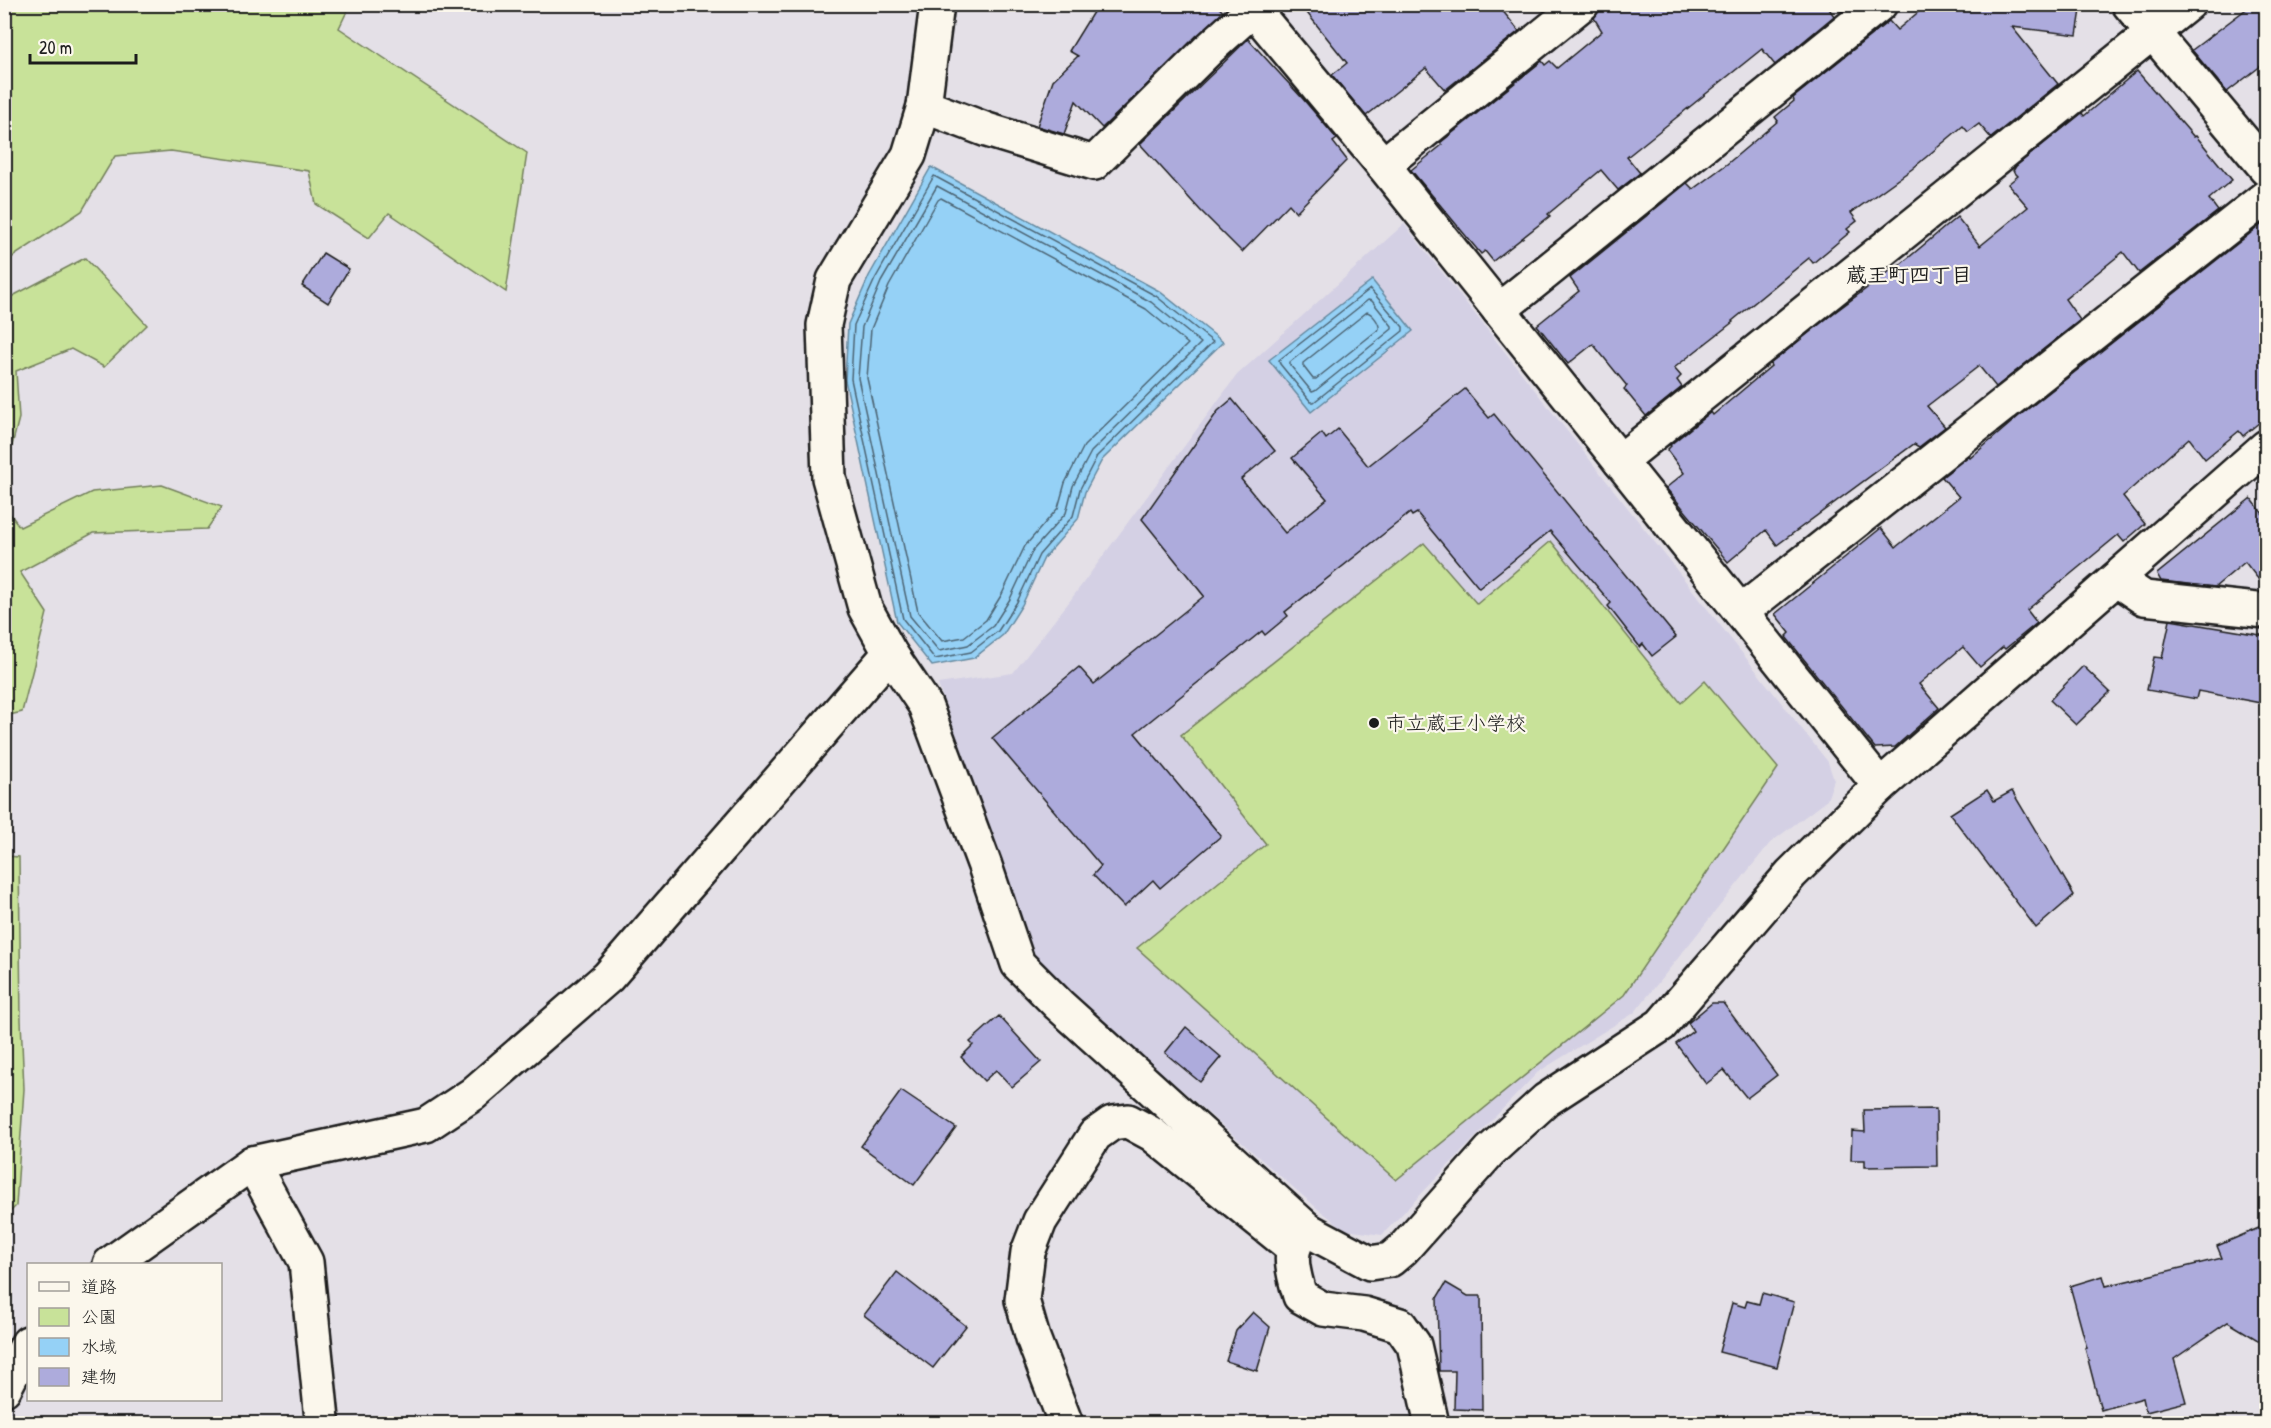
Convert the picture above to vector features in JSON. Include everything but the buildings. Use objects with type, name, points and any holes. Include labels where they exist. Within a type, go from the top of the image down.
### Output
[{"type":"street","points":[[937,4],[924,106],[909,155],[834,280],[824,325],[829,478],[865,608],[890,653],[925,705],[985,866],[1018,964],[1300,1238]]},
{"type":"street","points":[[1383,165],[1582,4]]},
{"type":"street","points":[[1499,310],[1880,4]]},
{"type":"street","points":[[2129,4],[2266,168]]},
{"type":"street","points":[[1620,461],[2188,4]]},
{"type":"street","points":[[924,106],[987,130],[1094,163],[1209,49],[1256,7],[1880,786]]},
{"type":"street","points":[[1741,612],[2266,197]]},
{"type":"street","points":[[1066,1424],[1033,1338],[1022,1300],[1028,1252],[1040,1221],[1095,1135],[1112,1123],[1128,1121],[1152,1134],[1300,1238],[1370,1263],[1390,1260],[1403,1249],[1490,1151],[1546,1100],[1661,1025],[1791,874],[1880,786],[2266,447]]},
{"type":"street","points":[[2116,579],[2144,598],[2266,611]]},
{"type":"street","points":[[111,1263],[252,1163],[426,1125],[473,1094],[608,977],[890,653]]},
{"type":"street","points":[[252,1163],[306,1262],[321,1424]]},
{"type":"street","points":[[1300,1238],[1293,1274],[1300,1296],[1323,1309],[1364,1314],[1400,1325],[1414,1345],[1432,1424]]},
{"type":"street","points":[[4,1389],[27,1345]]},
{"type":"shaded area","name":"市立蔵王小学校","points":[[1404,224],[1828,762],[1834,780],[1827,800],[1770,843],[1634,1013],[1538,1072],[1382,1235],[1346,1230],[1318,1209],[1035,962],[938,684],[1013,673],[1069,602],[1237,375]]},
{"type":"green space","points":[[4,5],[350,5],[339,28],[527,153],[506,292],[389,213],[369,238],[316,204],[309,171],[171,151],[115,156],[82,211],[5,262]]},
{"type":"green space","points":[[85,258],[147,325],[104,367],[71,349],[16,371],[19,418],[5,473],[5,300]]},
{"type":"green space","points":[[162,485],[222,507],[207,529],[93,533],[20,572],[47,613],[22,712],[5,716],[5,507],[20,527],[92,492]]},
{"type":"green space","points":[[1551,541],[1681,703],[1705,681],[1778,768],[1624,995],[1396,1180],[1137,948],[1266,844],[1181,735],[1424,543],[1477,604]]},
{"type":"green space","points":[[5,856],[19,857],[24,1089],[16,1206],[5,1217]]},
{"type":"water","points":[[931,167],[1159,291],[1223,342],[1102,460],[1085,492],[1078,519],[1044,558],[1022,605],[1003,635],[974,658],[932,666],[897,622],[845,380],[848,324],[869,276]]},
{"type":"water","points":[[1372,280],[1413,331],[1311,412],[1269,360]]},
{"type":"place","name":"市立蔵王小学校","points":[[1374,723]]},
{"type":"district","name":"蔵王町四丁目","points":[[1909,275]]}]
